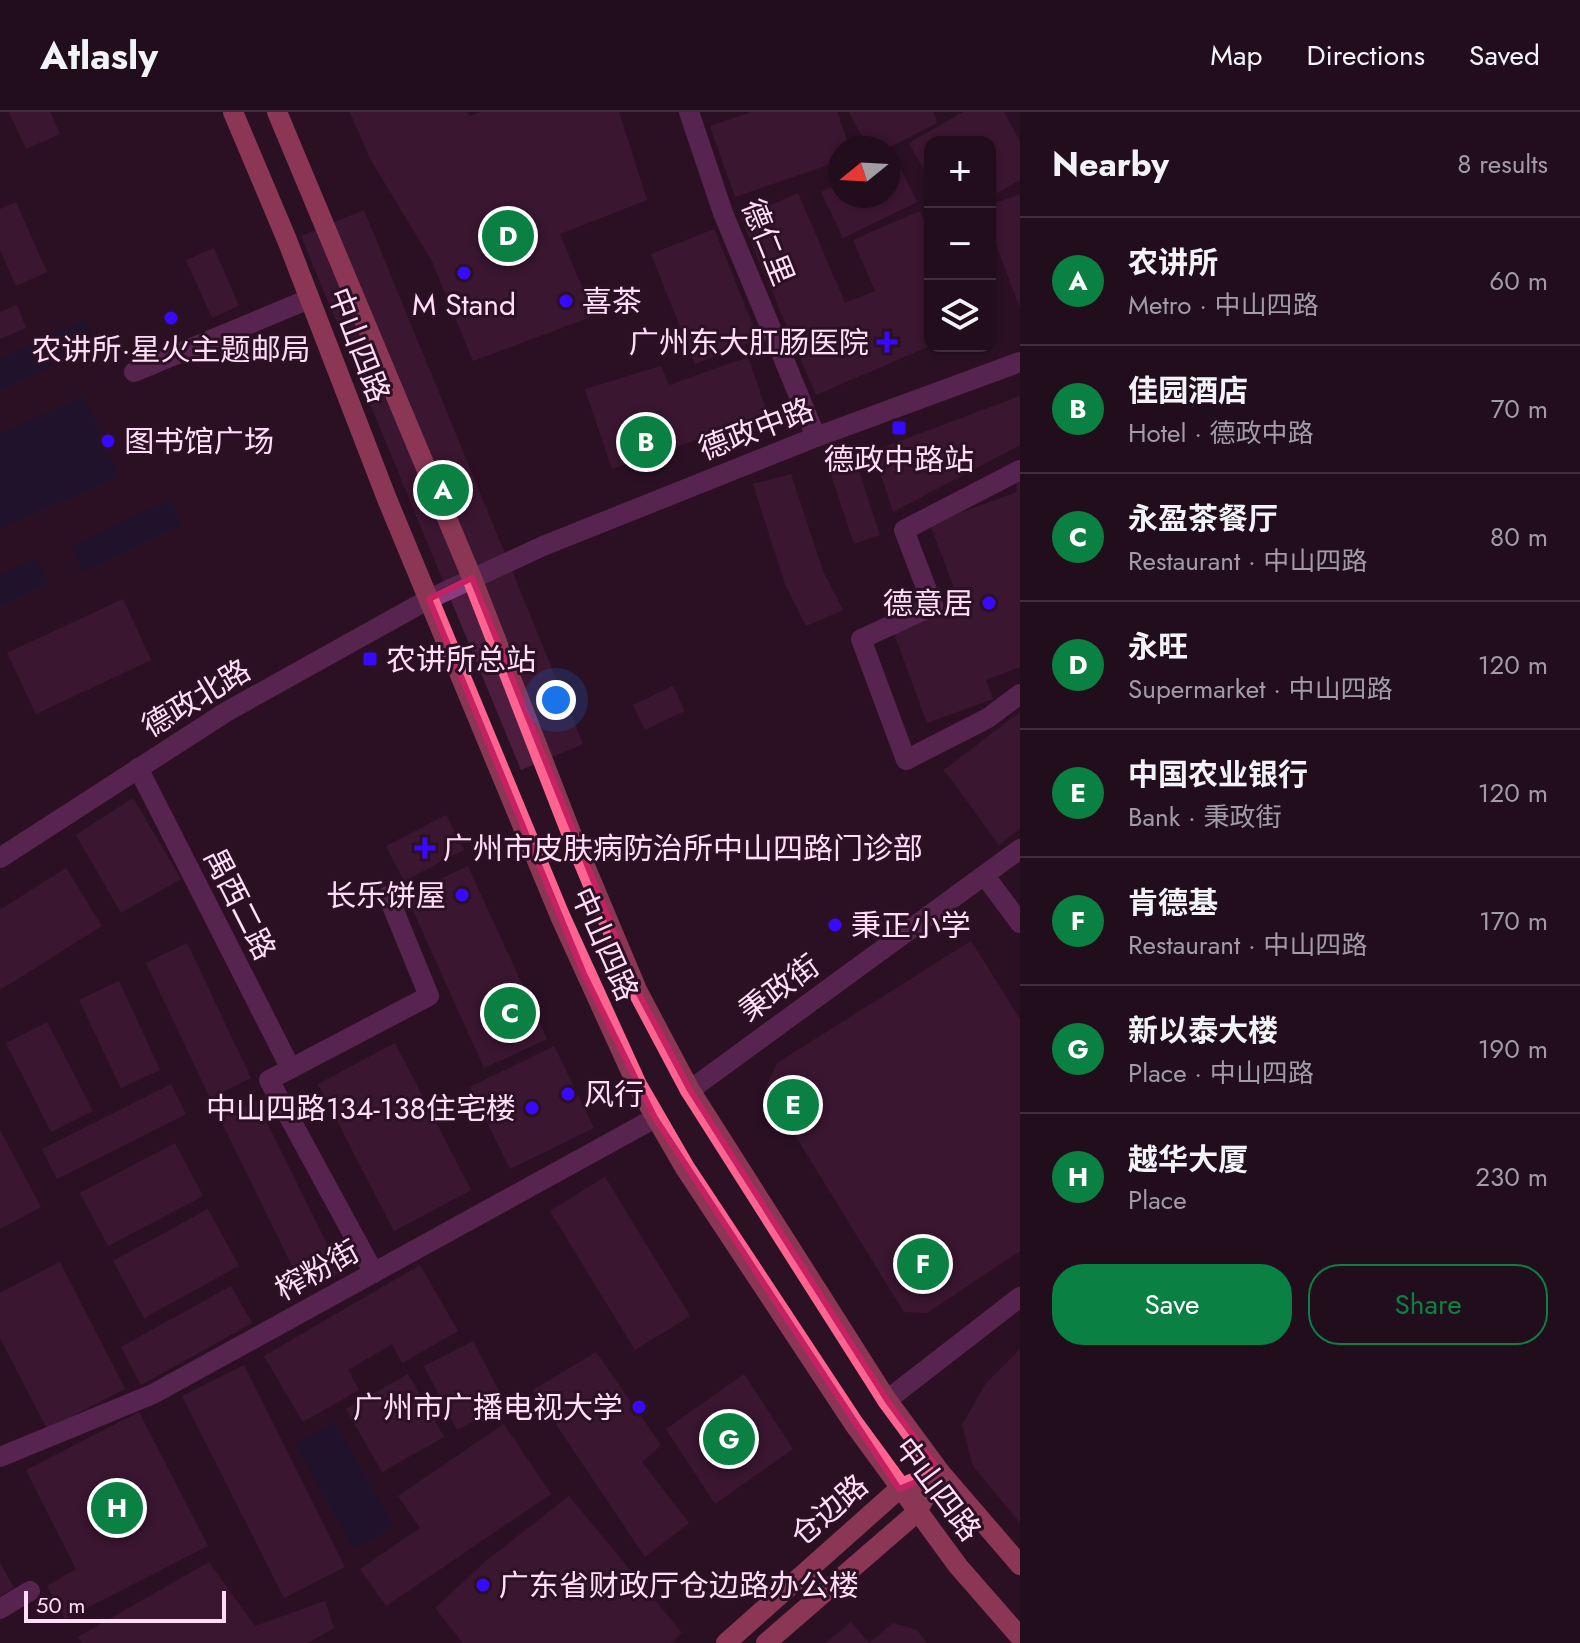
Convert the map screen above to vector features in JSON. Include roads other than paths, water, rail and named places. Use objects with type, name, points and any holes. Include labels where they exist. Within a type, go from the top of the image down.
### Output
[{"type":"main road","name":"中山四路","points":[[233,112],[584,974],[655,1118],[764,1290],[899,1489],[1020,1637]]},
{"type":"main road","name":"中山四路","points":[[277,112],[472,578],[638,992],[690,1090],[887,1400],[940,1472],[1020,1565]]},
{"type":"main road","name":"仓边路","points":[[726,1643],[899,1489],[940,1472]]},
{"type":"main road","name":"仓边路","points":[[766,1643],[916,1513],[940,1472]]},
{"type":"street","name":"德仁里","points":[[689,112],[723,213],[816,437]]},
{"type":"street","points":[[134,372],[309,299]]},
{"type":"street","name":"德政中路","points":[[429,599],[472,578],[816,437],[1020,362]]},
{"type":"street","points":[[1020,470],[904,530],[933,606],[861,639],[906,760],[988,718],[1020,694]]},
{"type":"street","name":"德政北路","points":[[0,858],[226,712],[429,599]]},
{"type":"street","name":"禺西二路","points":[[138,768],[290,1067]]},
{"type":"street","name":"秉政街","points":[[690,1090],[1020,849]]},
{"type":"street","points":[[985,876],[1020,923]]},
{"type":"street","points":[[374,1273],[269,1080],[429,996],[388,896]]},
{"type":"street","name":"榨粉街","points":[[0,1457],[153,1394],[374,1273],[508,1195],[655,1118]]},
{"type":"street","points":[[887,1400],[1020,1297]]},
{"type":"street","points":[[0,1609],[30,1591]]},
{"type":"place","name":"永旺","points":[[508,236]]},
{"type":"place","name":"M Stand","points":[[464,273]]},
{"type":"place","name":"喜茶","points":[[566,301]]},
{"type":"place","name":"农讲所·星火主题邮局","points":[[171,318]]},
{"type":"place","name":"广州东大肛肠医院","points":[[887,342]]},
{"type":"place","name":"德政中路站","points":[[899,428]]},
{"type":"place","name":"图书馆广场","points":[[108,441]]},
{"type":"place","name":"佳园酒店","points":[[646,442]]},
{"type":"place","name":"农讲所","points":[[443,490]]},
{"type":"place","name":"德意居","points":[[989,603]]},
{"type":"place","name":"农讲所总站","points":[[370,659]]},
{"type":"place","name":"广州市皮肤病防治所中山四路门诊部","points":[[425,848]]},
{"type":"place","name":"长乐饼屋","points":[[462,895]]},
{"type":"place","name":"秉正小学","points":[[835,925]]},
{"type":"place","name":"永盈茶餐厅","points":[[510,1013]]},
{"type":"place","name":"风行","points":[[568,1094]]},
{"type":"place","name":"中国农业银行","points":[[793,1105]]},
{"type":"place","name":"中山四路134-138住宅楼","points":[[532,1108]]},
{"type":"place","name":"肯德基","points":[[923,1264]]},
{"type":"place","name":"广州市广播电视大学","points":[[639,1407]]},
{"type":"place","name":"新以泰大楼","points":[[729,1439]]},
{"type":"place","name":"越华大厦","points":[[117,1508]]},
{"type":"place","name":"广东省财政厅仓边路办公楼","points":[[483,1585]]}]
